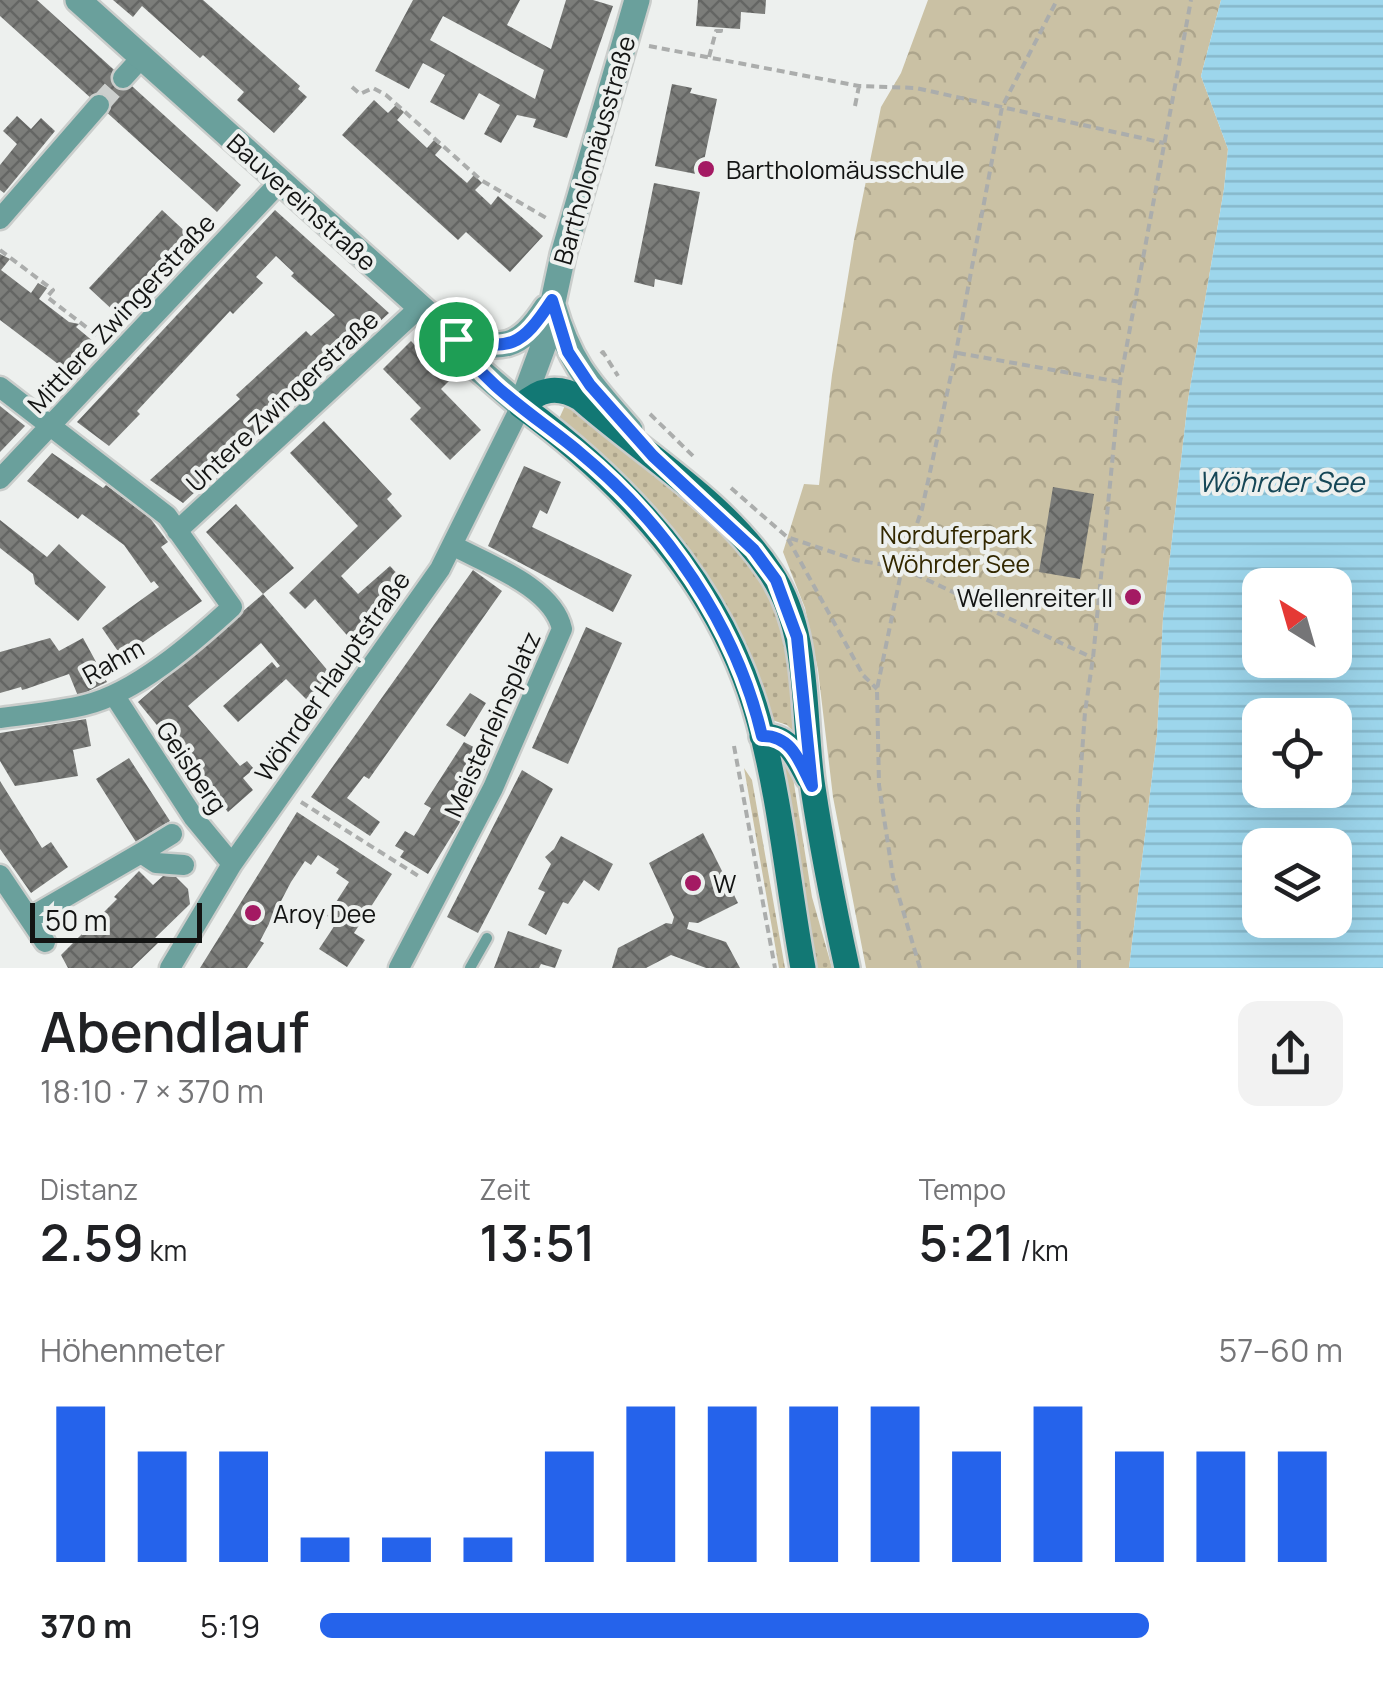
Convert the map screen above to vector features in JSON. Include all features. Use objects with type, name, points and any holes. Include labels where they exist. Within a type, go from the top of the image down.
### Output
[{"type":"main road","points":[[803,968],[762,736],[738,663],[714,613],[678,557],[601,471],[522,406],[539,392],[567,391],[653,456],[754,550],[784,596],[797,637],[812,786],[847,968]]},
{"type":"main road","points":[[762,736],[779,737],[788,743],[812,786]]},
{"type":"street","name":"Bauvereinstraße","points":[[78,0],[456,339],[470,362],[522,406]]},
{"type":"street","name":"Bartholomäusstraße","points":[[522,406],[544,344],[570,230],[637,0]]},
{"type":"street","points":[[123,78],[142,56]]},
{"type":"street","points":[[0,220],[98,105]]},
{"type":"street","name":"Mittlere Zwingerstraße","points":[[0,479],[280,182]]},
{"type":"street","points":[[456,339],[497,346],[515,342],[530,332],[552,300]]},
{"type":"street","name":"Bartholomäusstraße","points":[[552,300],[562,336],[577,367],[653,456]]},
{"type":"street","name":"Untere Zwingerstraße","points":[[178,531],[420,308]]},
{"type":"street","points":[[0,386],[167,516],[178,531]]},
{"type":"street","name":"Wöhrder Hauptstraße","points":[[170,968],[282,790],[440,569],[522,406]]},
{"type":"street","name":"Rahm","points":[[0,718],[86,705],[114,695],[203,634],[232,607],[178,531]]},
{"type":"street","name":"Meisterleinsplatz","points":[[401,967],[493,788],[562,629],[556,609],[541,594],[452,545]]},
{"type":"street","name":"Geisberg","points":[[114,695],[194,818],[232,864]]},
{"type":"street","points":[[29,918],[172,834]]},
{"type":"street","points":[[142,854],[156,863],[184,865]]},
{"type":"street","points":[[2,884],[45,942]]},
{"type":"lane","points":[[470,968],[487,938]]},
{"type":"path","points":[[920,968],[893,877],[882,803],[878,689],[902,568],[922,509],[956,352],[1002,107],[1058,0]]},
{"type":"path","points":[[1079,968],[1078,810],[1084,712],[1093,658],[1120,382],[1189,1]]},
{"type":"path","points":[[709,58],[716,31],[721,28]]},
{"type":"path","points":[[625,42],[859,86],[916,88],[1164,143]]},
{"type":"path","points":[[855,106],[859,86]]},
{"type":"path","points":[[352,88],[360,94],[373,88],[380,90],[482,180],[527,210],[570,230]]},
{"type":"path","points":[[0,250],[53,290],[47,298],[112,347]]},
{"type":"path","points":[[604,352],[625,386]]},
{"type":"path","points":[[956,352],[1120,382]]},
{"type":"path","points":[[644,408],[700,462]]},
{"type":"path","points":[[726,484],[786,536],[863,674],[878,689]]},
{"type":"path","points":[[786,536],[856,560],[902,568],[1093,658]]},
{"type":"path","points":[[734,746],[775,968]]},
{"type":"path","points":[[282,790],[441,890]]},
{"type":"green space","name":"Norduferpark Wöhrder See","points":[[928,0],[1221,0],[1201,76],[1228,149],[1188,400],[1163,618],[1157,736],[1129,968],[866,968],[833,797],[818,670],[805,608],[783,552],[804,484],[819,485],[854,240],[881,107],[901,73]]},
{"type":"green space","points":[[568,399],[726,538],[770,593],[787,641],[798,736],[787,725],[766,718],[733,631],[558,421]]},
{"type":"green space","points":[[781,758],[791,765],[812,897],[832,968],[811,968],[778,762]]},
{"type":"green space","points":[[744,768],[752,780],[785,968],[779,968]]},
{"type":"water","name":"Wöhrder See","points":[[1221,0],[1383,0],[1383,968],[1129,968],[1157,736],[1163,618],[1188,400],[1228,149],[1201,76]]},
{"type":"building","points":[[0,0],[37,0],[241,185],[217,212],[0,16]]},
{"type":"building","points":[[113,0],[203,0],[300,86],[298,89],[307,97],[274,133],[237,100],[244,92],[203,55],[200,58],[142,6],[133,17]]},
{"type":"building","points":[[413,0],[520,0],[507,25],[551,49],[566,0],[593,0],[613,6],[567,138],[533,127],[536,119],[517,115],[501,143],[484,134],[500,105],[479,93],[464,120],[430,102],[445,75],[423,63],[409,89],[375,71]],"holes":[[[443,16],[544,70],[535,99],[430,40]]]},
{"type":"building","points":[[698,0],[766,0],[765,14],[741,12],[740,29],[696,26]]},
{"type":"building","points":[[672,84],[717,99],[701,175],[655,166]]},
{"type":"building","points":[[374,100],[388,113],[396,105],[404,112],[397,120],[427,148],[434,140],[442,147],[435,155],[467,183],[474,175],[482,183],[475,190],[491,205],[498,196],[543,236],[510,272],[466,232],[458,240],[342,135]]},
{"type":"building","points":[[17,116],[31,129],[41,118],[55,131],[4,193],[0,190],[0,165],[17,144],[3,131]]},
{"type":"building","points":[[654,183],[700,192],[682,285],[655,279],[654,287],[634,282]]},
{"type":"building","points":[[162,210],[190,236],[117,314],[89,288]]},
{"type":"building","points":[[275,210],[389,313],[183,503],[150,480],[240,399],[236,395],[306,331],[311,336],[335,315],[291,276],[294,273],[276,256],[256,277],[263,283],[233,314],[230,311],[109,446],[77,422]]},
{"type":"building","points":[[0,254],[10,259],[1,270],[31,293],[38,283],[47,288],[39,299],[69,322],[79,324],[76,327],[94,342],[70,373],[0,320]]},
{"type":"building","points":[[411,341],[449,381],[441,389],[481,430],[450,460],[410,419],[421,408],[383,369]]},
{"type":"building","points":[[0,406],[25,426],[0,452]]},
{"type":"building","points":[[324,421],[392,494],[387,499],[402,516],[341,576],[358,594],[390,566],[403,580],[377,609],[380,612],[367,624],[370,627],[353,642],[315,599],[305,609],[289,593],[358,526],[290,453]]},
{"type":"building","points":[[52,453],[103,488],[106,485],[150,518],[168,542],[161,547],[202,601],[122,657],[102,628],[159,587],[154,581],[151,583],[124,545],[82,514],[78,519],[27,481]]},
{"type":"building","points":[[524,466],[561,482],[547,514],[540,510],[532,527],[632,575],[613,612],[488,546]]},
{"type":"building","points":[[1053,487],[1094,494],[1080,579],[1039,572]]},
{"type":"building","points":[[236,504],[294,568],[263,594],[206,532]]},
{"type":"building","points":[[0,520],[47,557],[59,544],[106,587],[78,621],[35,584],[33,574],[0,548]]},
{"type":"building","points":[[473,570],[502,591],[369,779],[364,776],[347,798],[380,822],[370,836],[311,797]]},
{"type":"building","points":[[263,594],[334,678],[308,701],[286,679],[238,722],[223,706],[272,662],[277,668],[280,666],[261,643],[188,706],[240,766],[247,761],[254,769],[243,778],[253,790],[228,812],[138,702]]},
{"type":"building","points":[[586,627],[622,643],[568,764],[532,748]]},
{"type":"building","points":[[50,638],[59,651],[83,638],[107,682],[78,696],[69,674],[26,689],[0,693],[0,652]]},
{"type":"building","points":[[470,693],[486,703],[465,737],[446,725]]},
{"type":"building","points":[[86,719],[91,746],[73,750],[78,776],[15,786],[0,761],[0,733]]},
{"type":"building","points":[[464,742],[491,756],[459,824],[428,874],[400,857],[404,851],[395,846],[405,831],[414,836],[418,830],[431,808],[424,804]]},
{"type":"building","points":[[129,758],[170,821],[136,842],[96,779]]},
{"type":"building","points":[[522,770],[553,789],[478,933],[447,917]]},
{"type":"building","points":[[0,781],[42,848],[51,842],[68,867],[31,893],[0,849]]},
{"type":"building","points":[[297,812],[392,874],[354,933],[365,940],[347,967],[319,949],[337,922],[327,916],[349,882],[336,873],[339,869],[318,855],[311,865],[305,861],[291,882],[260,941],[264,943],[247,968],[200,968]]},
{"type":"building","name":"W","points":[[703,833],[738,903],[698,923],[689,922],[687,929],[726,942],[740,968],[706,968],[671,955],[646,968],[612,968],[618,948],[666,923],[672,924],[674,917],[649,863]]},
{"type":"building","points":[[561,836],[613,864],[599,891],[584,880],[568,904],[563,902],[546,935],[528,925],[545,892],[538,889],[551,864],[545,857]]},
{"type":"building","points":[[139,871],[153,885],[163,876],[176,877],[188,889],[190,904],[155,938],[159,942],[132,968],[68,968],[61,955]]},
{"type":"building","points":[[508,931],[562,950],[555,968],[541,964],[539,968],[494,968]]},
{"type":"tunnel","points":[[99,105],[123,78]]},
{"type":"place","name":"Bartholomäusschule","points":[[706,169]]},
{"type":"place","name":"Wellenreiter II","points":[[1133,597]]},
{"type":"place","name":"W","points":[[693,883]]},
{"type":"place","name":"Aroy Dee","points":[[253,913]]},
{"type":"route","points":[[552,300],[568,352],[590,385],[653,456],[716,512],[770,570],[784,596],[797,637],[812,786],[788,743],[779,737],[762,736],[738,663],[714,613],[648,519],[584,456],[481,373],[456,339],[497,346],[515,342],[530,332],[552,300]]}]
